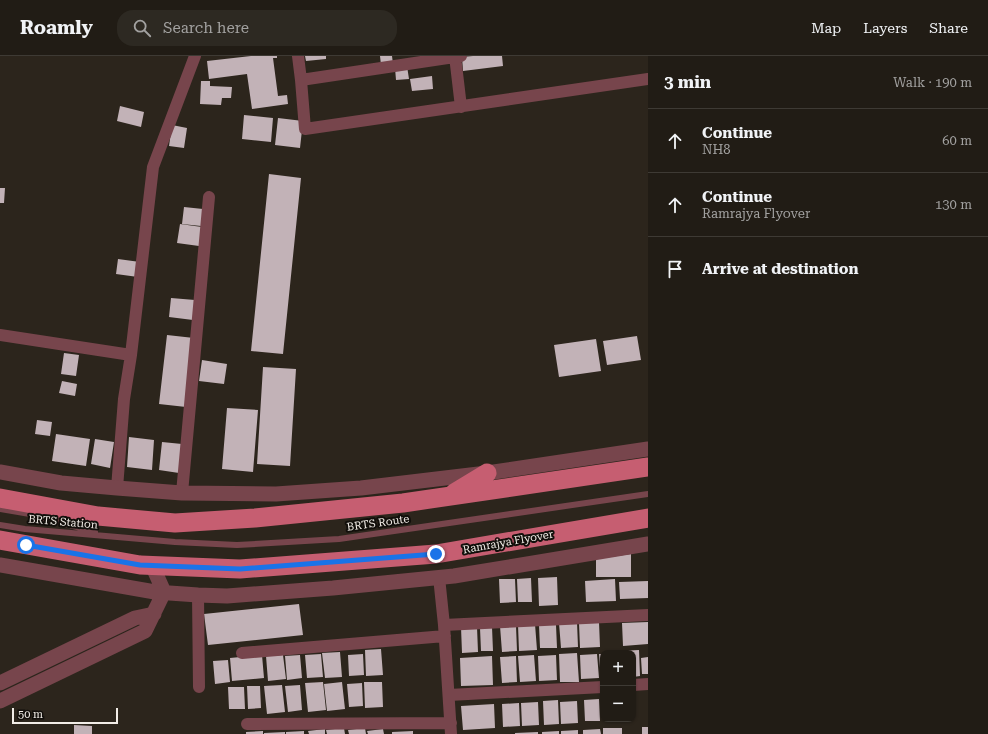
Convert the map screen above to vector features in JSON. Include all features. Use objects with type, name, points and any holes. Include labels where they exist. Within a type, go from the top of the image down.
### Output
[{"type":"main road","points":[[0,498],[98,516],[175,523],[270,517],[403,503],[648,467]]},
{"type":"main road","points":[[448,496],[487,472]]},
{"type":"main road","name":"Ramrajya Flyover","points":[[0,540],[140,565],[240,569],[436,554],[648,518]]},
{"type":"street","points":[[117,488],[124,399],[131,355],[153,168],[195,56]]},
{"type":"street","points":[[298,56],[305,129],[648,79]]},
{"type":"street","points":[[301,80],[457,56],[461,107]]},
{"type":"street","points":[[182,493],[208,197]]},
{"type":"street","points":[[0,335],[131,355]]},
{"type":"street","points":[[0,472],[61,483],[117,488],[182,493],[276,494],[361,488],[648,449]]},
{"type":"street","points":[[0,565],[155,592],[227,596],[333,588],[462,575],[648,544]]},
{"type":"street","points":[[0,701],[145,630],[164,592],[152,565]]},
{"type":"street","points":[[247,724],[451,728],[445,630],[439,577]]},
{"type":"street","points":[[199,688],[200,595]]},
{"type":"street","points":[[0,683],[135,618],[154,614]]},
{"type":"street","points":[[242,654],[445,630],[648,615]]},
{"type":"street","points":[[636,685],[648,684]]},
{"type":"street","points":[[449,695],[600,686]]},
{"type":"lane","name":"BRTS Route","points":[[108,536],[175,542],[237,545],[339,539],[648,494]]},
{"type":"lane","name":"BRTS Station","points":[[0,509],[30,514],[108,536]]},
{"type":"lane","name":"BRTS Station","points":[[0,526],[108,536]]},
{"type":"building","points":[[251,56],[277,56],[277,58],[273,58],[278,96],[287,95],[288,104],[252,109],[247,74],[209,79],[207,61]]},
{"type":"building","points":[[305,56],[326,56],[326,59],[306,61]]},
{"type":"building","points":[[380,56],[392,56],[393,64],[381,65]]},
{"type":"building","points":[[502,56],[503,66],[463,71],[462,57]]},
{"type":"building","points":[[407,66],[409,79],[396,80],[395,68]]},
{"type":"building","points":[[432,76],[433,89],[412,91],[410,79]]},
{"type":"building","points":[[201,81],[210,81],[210,86],[232,87],[231,98],[222,98],[221,105],[200,104]]},
{"type":"building","points":[[120,106],[144,112],[141,127],[117,121]]},
{"type":"building","points":[[244,115],[273,118],[271,142],[242,139]]},
{"type":"building","points":[[278,118],[303,121],[300,148],[275,145]]},
{"type":"building","points":[[172,125],[187,128],[184,148],[169,146]]},
{"type":"building","points":[[269,174],[301,178],[283,354],[251,351]]},
{"type":"building","points":[[0,188],[5,188],[4,203],[0,203]]},
{"type":"building","points":[[184,207],[203,209],[201,226],[182,224]]},
{"type":"building","points":[[180,224],[202,227],[199,246],[177,243]]},
{"type":"building","points":[[118,259],[140,262],[138,277],[116,274]]},
{"type":"building","points":[[171,298],[195,300],[193,320],[169,317]]},
{"type":"building","points":[[167,335],[194,338],[186,407],[159,404]]},
{"type":"building","points":[[637,336],[641,360],[607,365],[603,341]]},
{"type":"building","points":[[596,339],[601,371],[559,377],[554,345]]},
{"type":"building","points":[[64,353],[79,355],[76,376],[61,374]]},
{"type":"building","points":[[202,360],[227,364],[224,384],[199,381]]},
{"type":"building","points":[[263,367],[296,369],[290,466],[257,464]]},
{"type":"building","points":[[62,381],[77,384],[75,396],[59,393]]},
{"type":"building","points":[[227,408],[258,410],[253,472],[222,469]]},
{"type":"building","points":[[37,420],[52,422],[50,436],[35,434]]},
{"type":"building","points":[[56,434],[90,439],[86,466],[52,461]]},
{"type":"building","points":[[129,437],[154,440],[152,470],[127,467]]},
{"type":"building","points":[[95,439],[114,442],[110,468],[91,464]]},
{"type":"building","points":[[162,442],[182,444],[179,473],[159,470]]},
{"type":"building","points":[[631,554],[631,577],[596,577],[596,559]]},
{"type":"building","points":[[557,577],[558,605],[539,606],[538,578]]},
{"type":"building","points":[[531,578],[532,602],[518,602],[517,579]]},
{"type":"building","points":[[499,579],[515,579],[516,602],[500,603]]},
{"type":"building","points":[[615,579],[616,601],[586,602],[585,581]]},
{"type":"building","points":[[648,581],[648,598],[620,599],[619,582]]},
{"type":"building","points":[[299,604],[303,635],[208,645],[204,614]]},
{"type":"building","points":[[577,622],[578,647],[561,648],[559,623]]},
{"type":"building","points":[[599,622],[600,647],[580,648],[579,623]]},
{"type":"building","points":[[648,622],[648,644],[623,646],[622,623]]},
{"type":"building","points":[[535,624],[537,650],[519,651],[518,625]]},
{"type":"building","points":[[539,625],[556,625],[557,648],[540,648]]},
{"type":"building","points":[[500,626],[516,626],[517,651],[502,652]]},
{"type":"building","points":[[461,627],[477,627],[478,652],[462,653]]},
{"type":"building","points":[[492,627],[493,651],[481,651],[480,628]]},
{"type":"building","points":[[381,649],[383,675],[366,676],[365,650]]},
{"type":"building","points":[[636,650],[639,650],[640,676],[636,677]]},
{"type":"building","points":[[340,652],[342,677],[325,678],[322,653]]},
{"type":"building","points":[[577,653],[579,682],[560,682],[559,654]]},
{"type":"building","points":[[321,654],[323,677],[307,678],[305,655]]},
{"type":"building","points":[[363,654],[364,675],[349,676],[348,655]]},
{"type":"building","points":[[597,654],[599,678],[581,679],[580,655]]},
{"type":"building","points":[[262,655],[264,678],[232,681],[230,658]]},
{"type":"building","points":[[283,655],[286,679],[268,681],[266,656]]},
{"type":"building","points":[[300,655],[302,678],[287,680],[285,656]]},
{"type":"building","points":[[534,655],[536,681],[520,682],[518,656]]},
{"type":"building","points":[[556,655],[557,680],[539,681],[538,656]]},
{"type":"building","points":[[492,656],[493,685],[461,686],[460,658]]},
{"type":"building","points":[[516,656],[517,682],[502,683],[500,657]]},
{"type":"building","points":[[648,657],[648,674],[642,674],[641,658]]},
{"type":"building","points":[[228,660],[230,682],[215,684],[213,661]]},
{"type":"building","points":[[323,682],[326,710],[308,712],[305,683]]},
{"type":"building","points":[[342,682],[345,709],[327,711],[324,684]]},
{"type":"building","points":[[364,682],[382,682],[383,707],[365,708]]},
{"type":"building","points":[[362,683],[363,706],[349,707],[347,684]]},
{"type":"building","points":[[282,685],[285,712],[267,714],[264,686]]},
{"type":"building","points":[[300,685],[302,710],[288,712],[285,686]]},
{"type":"building","points":[[247,686],[260,686],[261,708],[248,709]]},
{"type":"building","points":[[228,687],[244,687],[245,709],[229,709]]},
{"type":"building","points":[[599,699],[600,721],[585,721],[584,700]]},
{"type":"building","points":[[558,700],[559,724],[544,725],[543,701]]},
{"type":"building","points":[[577,701],[578,723],[561,724],[560,702]]},
{"type":"building","points":[[538,702],[539,725],[522,726],[521,703]]},
{"type":"building","points":[[519,703],[520,726],[503,727],[502,704]]},
{"type":"building","points":[[494,704],[495,728],[463,730],[461,706]]},
{"type":"building","points":[[74,725],[92,726],[92,734],[74,734]]},
{"type":"building","points":[[642,727],[648,727],[648,734],[642,734]]},
{"type":"building","points":[[344,728],[345,734],[327,734],[326,730]]},
{"type":"building","points":[[365,728],[366,734],[349,734],[348,730]]},
{"type":"building","points":[[603,728],[622,728],[622,734],[603,734]]},
{"type":"building","points":[[325,729],[325,734],[309,734],[308,731]]},
{"type":"building","points":[[383,729],[384,734],[368,734],[367,731]]},
{"type":"building","points":[[600,729],[601,734],[583,734],[583,730]]},
{"type":"building","points":[[578,730],[578,734],[561,734],[561,731]]},
{"type":"building","points":[[263,731],[263,734],[246,734],[246,732]]},
{"type":"building","points":[[304,731],[304,734],[286,734],[286,732]]},
{"type":"building","points":[[413,731],[413,734],[392,734],[392,732]]},
{"type":"building","points":[[559,731],[559,734],[542,734],[542,732]]},
{"type":"building","points":[[285,732],[285,734],[264,734],[264,733]]},
{"type":"building","points":[[538,732],[538,734],[515,734],[515,733]]},
{"type":"route","points":[[26,545],[140,565],[240,569],[436,554]]}]
